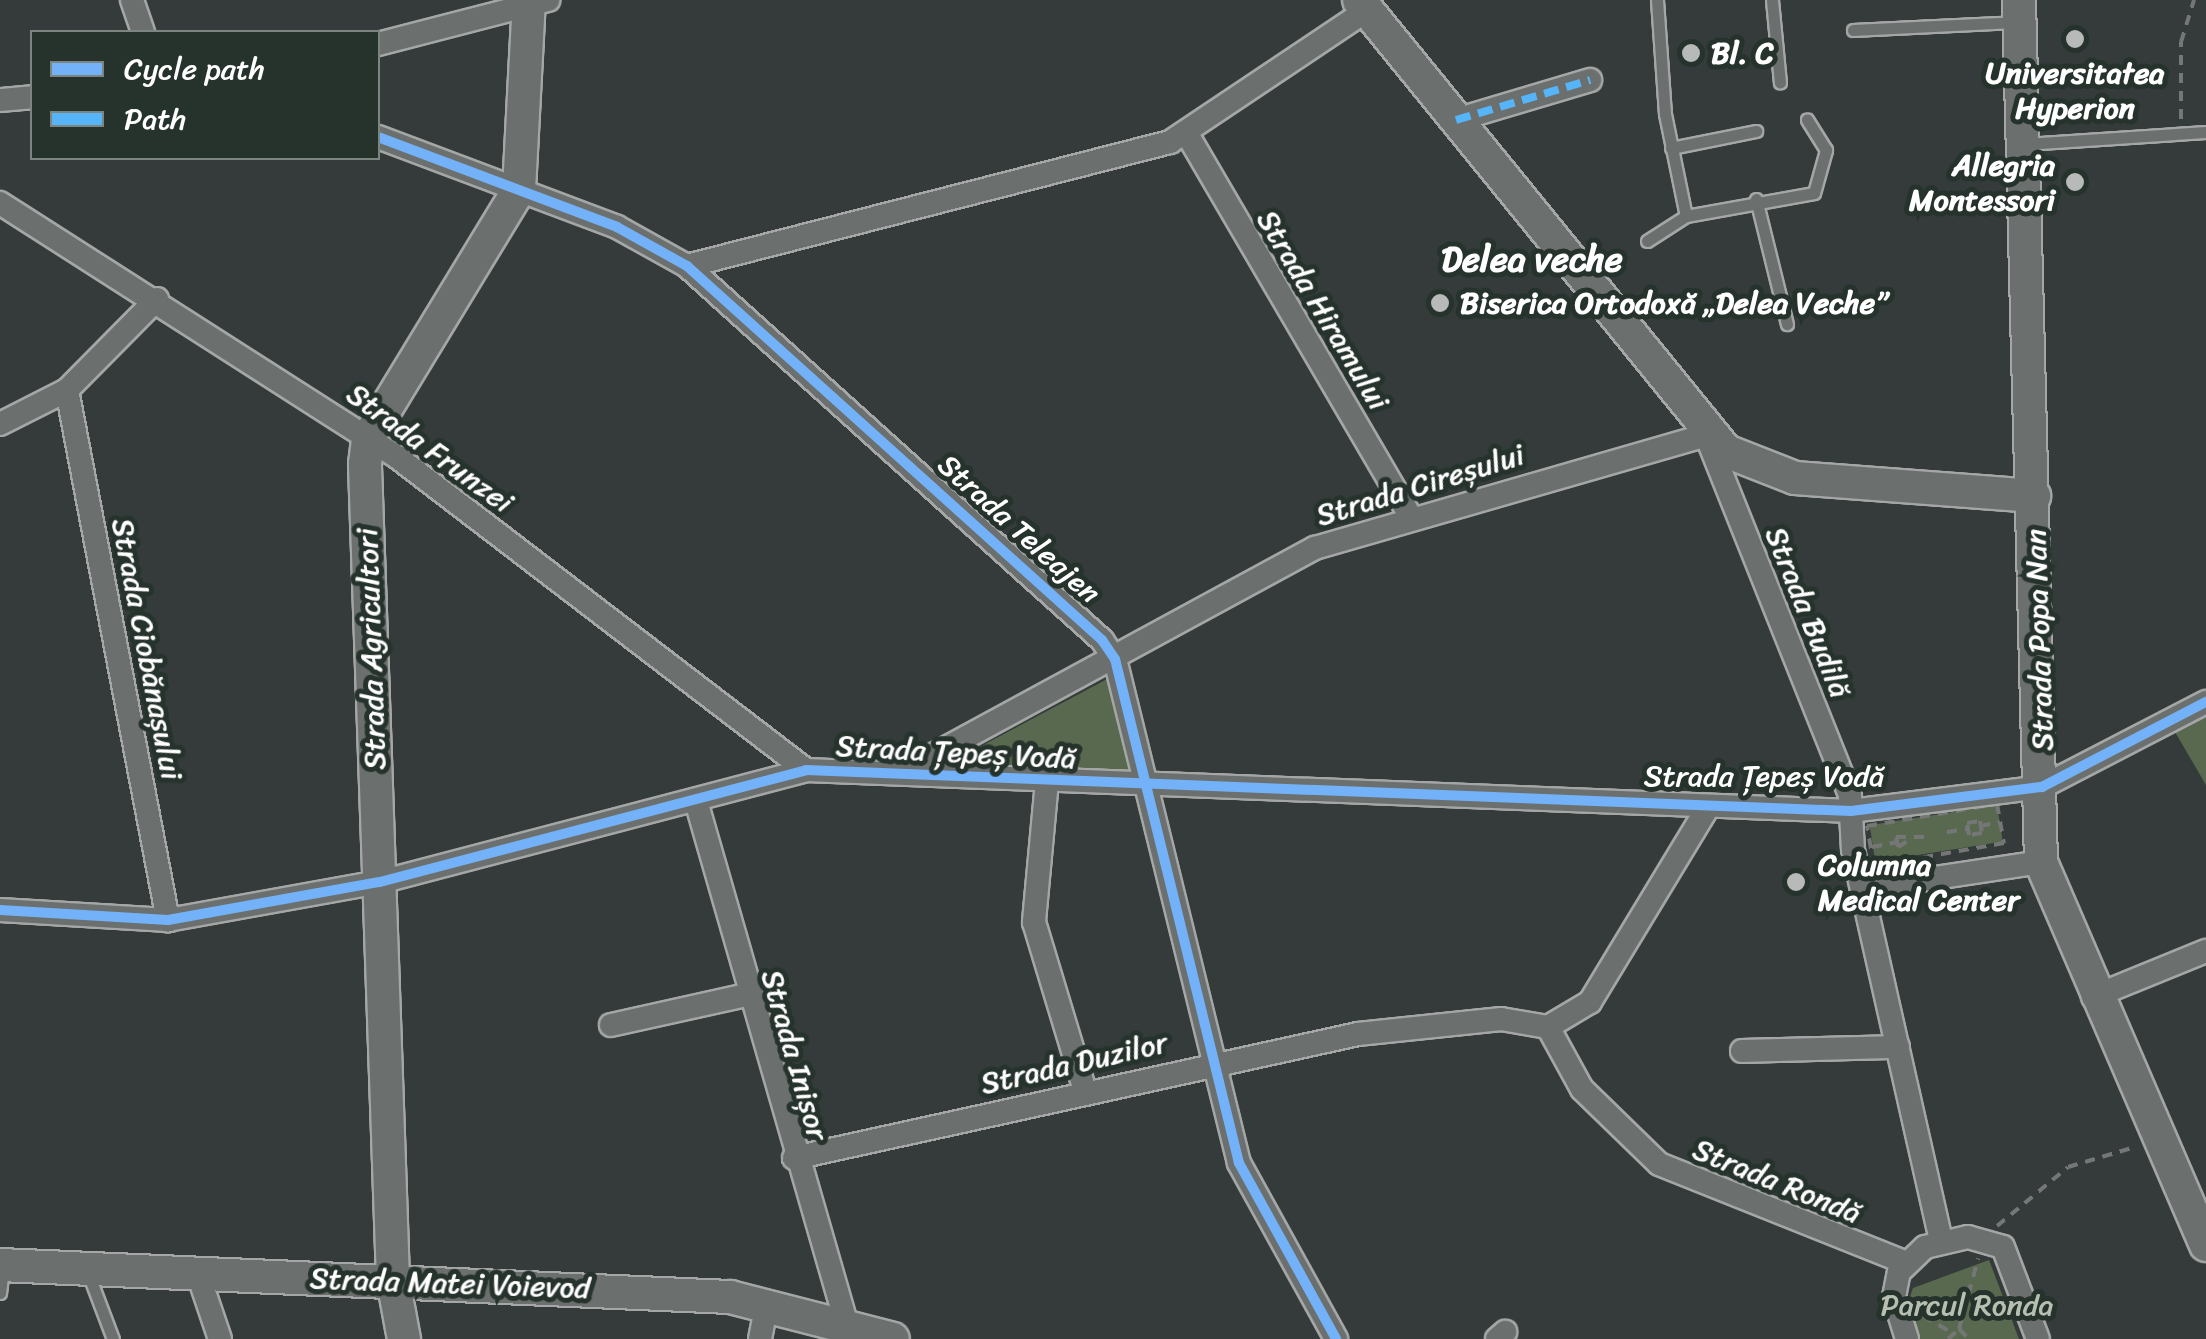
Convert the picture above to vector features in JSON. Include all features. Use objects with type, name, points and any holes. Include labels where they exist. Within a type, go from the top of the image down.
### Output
[{"type":"street","points":[[132,0],[141,30]]},
{"type":"street","points":[[368,438],[519,190],[536,2],[380,43]]},
{"type":"street","points":[[687,266],[1186,134],[1362,6],[1456,120],[1586,265],[1706,435],[1751,465],[1795,478],[2034,496]]},
{"type":"street","name":"Strada Popa Nan","points":[[2020,11],[2042,787],[2040,862],[2093,997],[2206,1245]]},
{"type":"street","points":[[1456,120],[1590,80]]},
{"type":"street","points":[[0,100],[30,98]]},
{"type":"street","name":"Strada Hiramului","points":[[1186,134],[1410,515]]},
{"type":"street","name":"Strada Teleajen","points":[[380,138],[638,236],[687,266],[1073,608],[1115,659],[1210,1061],[1252,1194],[1336,1339]]},
{"type":"street","name":"Strada Frunzei","points":[[0,203],[157,299],[368,438],[806,770]]},
{"type":"street","points":[[0,424],[67,390],[157,299]]},
{"type":"street","name":"Strada Ciobănașului","points":[[67,390],[168,920]]},
{"type":"street","name":"Strada Cireșului","points":[[902,772],[1315,548],[1410,515],[1706,435]]},
{"type":"street","name":"Strada Budilă","points":[[1706,435],[1851,811],[1862,889],[1941,1241]]},
{"type":"street","name":"Strada Agricultori","points":[[368,438],[393,1280],[404,1339]]},
{"type":"street","name":"Strada Țepeș Vodă","points":[[0,910],[168,920],[380,882],[806,770],[902,772],[1146,789],[1851,811],[2042,787],[2206,702]]},
{"type":"street","points":[[1047,781],[1034,922],[1084,1092]]},
{"type":"street","name":"Strada Inișor","points":[[696,802],[746,995],[846,1322]]},
{"type":"street","points":[[1548,1027],[1590,1002],[1707,809]]},
{"type":"street","points":[[1862,889],[2040,862]]},
{"type":"street","points":[[2093,997],[2206,951]]},
{"type":"street","points":[[611,1025],[746,995]]},
{"type":"street","name":"Strada Duzilor","points":[[794,1158],[1210,1061],[1483,1021],[1548,1027]]},
{"type":"street","name":"Strada Rondă","points":[[1548,1027],[1582,1089],[1659,1164],[1906,1263]]},
{"type":"street","points":[[1742,1051],[1898,1048]]},
{"type":"street","points":[[1907,1339],[1894,1297],[1906,1263],[1941,1241],[1984,1237],[2008,1254],[2038,1339]]},
{"type":"street","name":"Strada Matei Voievod","points":[[1,1274],[86,1269],[393,1280],[767,1302],[846,1322],[893,1339]]},
{"type":"street","points":[[198,1274],[220,1339]]},
{"type":"street","points":[[760,1339],[767,1302]]},
{"type":"lane","points":[[1656,0],[1672,148],[1686,216]]},
{"type":"lane","points":[[1772,0],[1780,83]]},
{"type":"lane","points":[[1853,30],[2020,11]]},
{"type":"lane","points":[[1646,242],[1686,216],[1756,200],[1814,193],[1824,179],[1822,133],[1807,120]]},
{"type":"lane","points":[[1672,148],[1756,132]]},
{"type":"lane","points":[[2025,144],[2206,132]]},
{"type":"lane","points":[[1756,200],[1787,324]]},
{"type":"lane","points":[[86,1269],[113,1339]]},
{"type":"path","points":[[2182,134],[2182,42],[2194,0]]},
{"type":"path","points":[[1997,804],[2000,822],[2004,843],[1874,866],[1867,826],[1997,804]]},
{"type":"path","points":[[1947,832],[1968,828],[1982,833],[1980,826],[2000,822]]},
{"type":"path","points":[[1909,840],[1926,837]]},
{"type":"path","points":[[1939,845],[1940,854]]},
{"type":"path","points":[[1948,1339],[1959,1329],[1984,1237],[2068,1166],[2158,1138]]},
{"type":"path","points":[[1959,1329],[1968,1339]]},
{"type":"green space","points":[[1109,678],[1130,776],[976,765],[972,751]]},
{"type":"green space","points":[[2206,714],[2206,785],[2175,732]]},
{"type":"green space","points":[[1997,805],[2003,842],[1875,862],[1870,825]]},
{"type":"green space","name":"Parcul Ronda","points":[[1989,1260],[2019,1339],[1914,1339],[1905,1311],[1913,1288]]},
{"type":"marked path","points":[[1456,120],[1590,80]]},
{"type":"cycle path","points":[[380,138],[617,227],[687,266],[1102,640],[1115,659],[1239,1163],[1336,1339]]},
{"type":"cycle path","points":[[0,910],[168,920],[380,882],[806,770],[1851,811],[2042,787],[2206,702]]},
{"type":"place","name":"Universitatea Hyperion","points":[[2075,39]]},
{"type":"place","name":"Bl. C","points":[[1691,53]]},
{"type":"place","name":"Allegria Montessori","points":[[2075,182]]},
{"type":"place","name":"Biserica Ortodoxă „Delea Veche”","points":[[1440,303]]},
{"type":"place","name":"Columna Medical Center","points":[[1796,882]]},
{"type":"district","name":"Delea veche","points":[[1532,259]]}]
